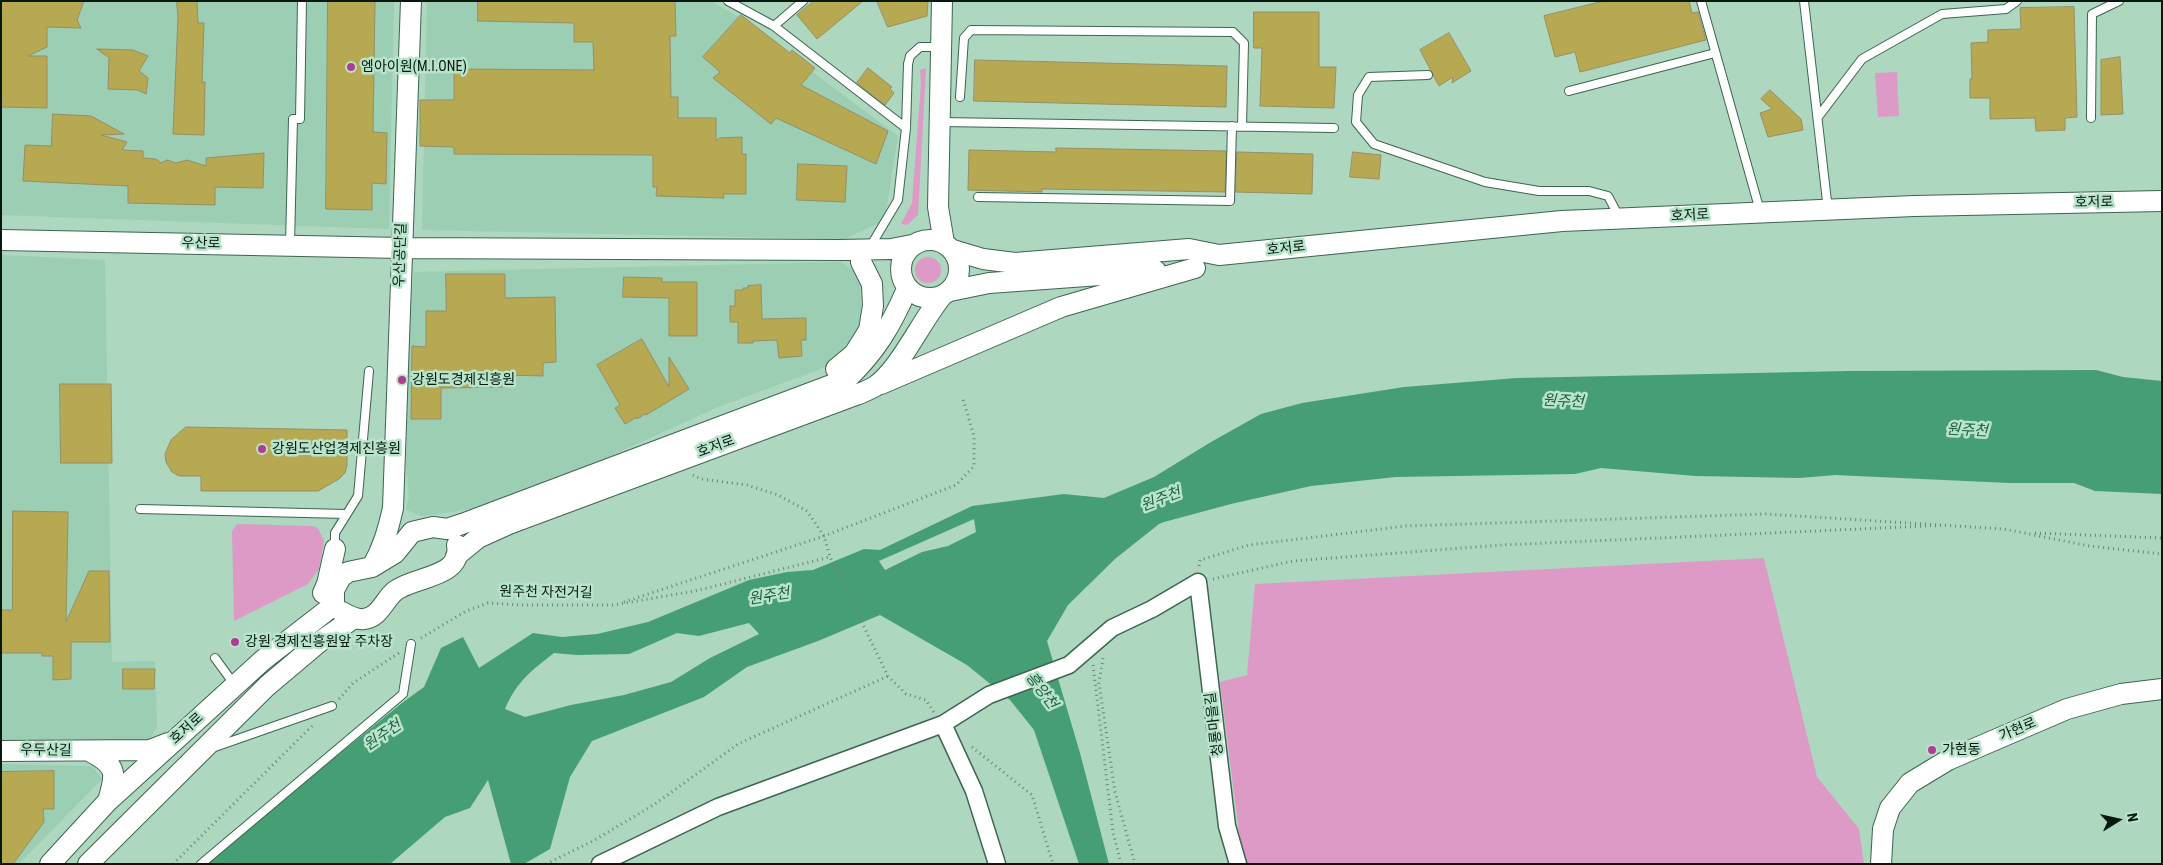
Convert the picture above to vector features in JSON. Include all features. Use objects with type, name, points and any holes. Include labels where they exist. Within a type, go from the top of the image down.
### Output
[{"type":"street","name":"우산공단길","points":[[372,567],[384,544],[393,508],[411,1]]},
{"type":"street","points":[[788,400],[847,379],[860,366],[885,334],[905,285],[901,262],[905,253],[932,228],[938,207],[942,1]]},
{"type":"street","name":"호저로","points":[[1219,255],[1562,221],[1924,205],[2162,202]]},
{"type":"street","points":[[938,207],[948,247],[958,258],[959,275],[946,294]]},
{"type":"street","name":"우산로","points":[[1,240],[402,248],[840,250],[865,256],[916,243]]},
{"type":"street","points":[[916,243],[948,247],[983,260],[1015,263],[1189,249],[1219,255]]},
{"type":"street","points":[[875,386],[1061,307],[1195,268],[1219,255]]},
{"type":"street","points":[[865,256],[923,298],[989,283],[1195,268]]},
{"type":"street","points":[[788,400],[830,375],[854,354],[869,330],[873,306],[872,284],[865,256]]},
{"type":"street","name":"호저로","points":[[88,864],[268,686],[318,643],[354,618],[365,619],[377,613],[394,591],[411,582],[442,573],[456,556],[478,538],[486,534],[578,497],[856,395],[875,386],[892,368],[928,312],[946,294]]},
{"type":"street","name":"호저로","points":[[412,532],[425,528],[447,529],[788,400]]},
{"type":"street","points":[[354,618],[342,612],[334,605],[334,590],[343,577],[372,567],[395,553],[412,532],[397,520],[393,508]]},
{"type":"street","points":[[447,529],[454,534],[456,540],[458,548],[456,556]]},
{"type":"street","points":[[335,549],[343,577]]},
{"type":"street","points":[[310,625],[327,584],[335,549]]},
{"type":"street","points":[[600,864],[718,807],[943,724],[989,695],[1069,665],[1112,628],[1152,609],[1198,582]]},
{"type":"street","name":"청룡마을길","points":[[1198,582],[1227,826],[1238,864]]},
{"type":"street","name":"호저로","points":[[50,864],[108,801],[263,660],[334,605]]},
{"type":"street","name":"가현로","points":[[1881,864],[1883,829],[1890,808],[1910,783],[1948,760],[2067,709],[2121,694],[2162,689]]},
{"type":"street","points":[[943,724],[974,791],[997,864]]},
{"type":"street","name":"우두산길","points":[[1,751],[91,752],[150,750],[173,742]]},
{"type":"street","points":[[91,752],[107,760],[113,772],[113,784],[108,801]]},
{"type":"street","points":[[139,773],[157,794]]},
{"type":"lane","points":[[290,246],[293,119],[300,119],[302,1]]},
{"type":"lane","points":[[728,1],[774,26],[906,128]]},
{"type":"lane","points":[[774,26],[803,1]]},
{"type":"lane","points":[[1701,1],[1761,212]]},
{"type":"lane","points":[[1804,1],[1828,210]]},
{"type":"lane","points":[[1818,117],[1862,59],[1942,14],[2006,9],[2017,1]]},
{"type":"lane","points":[[2091,118],[2092,14],[2119,1]]},
{"type":"lane","points":[[960,97],[964,38],[971,30],[1233,32],[1244,42],[1242,126]]},
{"type":"lane","points":[[865,256],[898,200],[906,128],[908,64],[910,56],[920,47],[940,47]]},
{"type":"lane","points":[[1569,92],[1715,53]]},
{"type":"lane","points":[[1428,75],[1369,77],[1358,95],[1356,122],[1374,144],[1485,182],[1538,191],[1589,191],[1608,196],[1620,219]]},
{"type":"lane","points":[[940,122],[1334,128]]},
{"type":"lane","points":[[978,197],[1230,201],[1232,126]]},
{"type":"lane","points":[[335,549],[335,533],[358,496],[369,371]]},
{"type":"lane","points":[[140,509],[346,514]]},
{"type":"lane","points":[[201,864],[403,694],[411,644]]},
{"type":"lane","points":[[215,658],[235,686]]},
{"type":"lane","points":[[199,753],[332,706]]},
{"type":"path","points":[[613,605],[824,536],[956,485],[974,466],[974,436],[963,398]]},
{"type":"path","points":[[666,465],[700,479],[747,485],[778,495],[807,511],[824,536],[830,557],[888,676],[906,694],[926,700],[943,724]]},
{"type":"path","points":[[1949,525],[1512,544],[1432,550],[1293,561],[1198,582],[1200,560],[1249,545],[1406,526],[1766,514],[1949,525],[2004,529],[2089,546],[2162,554]]},
{"type":"path","points":[[2025,533],[2162,538]]},
{"type":"path","name":"원주천 자전거길","points":[[173,864],[353,683],[411,644],[466,611],[488,603],[613,605],[695,590],[830,557]]},
{"type":"path","points":[[1107,632],[1093,664],[1113,832],[1121,864]]},
{"type":"path","points":[[1107,632],[1099,683],[1115,792],[1135,864]]},
{"type":"path","points":[[546,864],[593,841],[655,804],[738,744],[888,676]]},
{"type":"path","points":[[965,741],[1032,795],[1053,864]]},
{"type":"shaded area","points":[[1,1],[394,1],[389,229],[1,215]]},
{"type":"shaded area","points":[[427,1],[711,1],[742,19],[898,136],[887,206],[882,222],[844,239],[422,230]]},
{"type":"shaded area","points":[[926,68],[918,215],[907,225],[901,224],[912,203],[921,83],[920,70]]},
{"type":"shaded area","points":[[1897,72],[1899,116],[1878,117],[1875,73]]},
{"type":"shaded area","points":[[1,255],[105,260],[112,662],[155,661],[157,726],[146,746],[1,744]]},
{"type":"shaded area","points":[[928,257],[937,261],[941,270],[937,279],[928,283],[919,279],[915,270],[919,261]]},
{"type":"shaded area","points":[[841,262],[855,272],[860,286],[862,321],[847,349],[821,369],[718,407],[582,469],[479,508],[422,516],[406,510],[409,497],[406,465],[410,305],[414,272]]},
{"type":"shaded area","points":[[237,524],[312,526],[318,528],[324,541],[319,569],[308,584],[234,621],[232,531]]},
{"type":"shaded area","points":[[1764,558],[1817,777],[1859,829],[1864,864],[1243,864],[1220,682],[1247,675],[1255,584]]},
{"type":"shaded area","points":[[1,764],[92,766],[102,779],[19,864],[1,864]]},
{"type":"water","points":[[2096,370],[2123,377],[2162,381],[2162,494],[2095,491],[2074,483],[2009,483],[1835,475],[1800,478],[1695,476],[1601,468],[1575,474],[1396,477],[1311,486],[1231,504],[1164,522],[1115,559],[1068,605],[1047,641],[1080,753],[1109,864],[1079,864],[1034,730],[1010,700],[967,665],[880,615],[818,641],[747,667],[704,697],[592,741],[570,777],[550,849],[524,864],[511,864],[488,780],[470,808],[445,817],[390,864],[207,864],[239,835],[424,687],[441,648],[463,637],[479,668],[533,633],[562,637],[597,634],[648,622],[749,580],[787,572],[813,570],[864,549],[880,550],[972,506],[1064,494],[1104,498],[1154,477],[1261,414],[1302,403],[1404,387],[1517,378],[1848,371]],"holes":[[[974,519],[976,532],[948,546],[922,552],[885,570],[879,561]],[[749,623],[759,634],[710,658],[671,682],[624,695],[571,705],[525,717],[505,709],[514,691],[525,677],[554,653],[577,655],[629,654],[677,633],[699,636]]]},
{"type":"building","points":[[1,1],[84,1],[77,20],[81,28],[47,27],[47,47],[28,56],[47,56],[47,108],[1,107]]},
{"type":"building","points":[[177,1],[197,1],[198,23],[204,23],[202,82],[205,82],[204,135],[173,134]]},
{"type":"building","name":"엠아이원(M.I.ONE)","points":[[328,1],[375,1],[373,132],[387,133],[386,184],[372,183],[372,210],[326,209]]},
{"type":"building","points":[[478,1],[675,1],[676,36],[670,36],[671,97],[678,97],[678,118],[716,118],[716,141],[719,138],[742,137],[742,154],[746,154],[746,194],[723,194],[724,198],[656,196],[657,187],[653,187],[653,155],[454,154],[454,147],[420,146],[420,100],[454,100],[454,69],[594,70],[593,42],[574,42],[574,23],[478,21]]},
{"type":"building","points":[[814,1],[863,1],[817,39],[797,15]]},
{"type":"building","points":[[877,1],[928,1],[927,16],[888,27]]},
{"type":"building","points":[[1604,1],[1689,1],[1692,13],[1698,12],[1706,40],[1580,72],[1575,52],[1555,57],[1544,16]]},
{"type":"building","points":[[2074,7],[2077,117],[2065,118],[2065,130],[2036,131],[2035,118],[1990,119],[1990,98],[1970,98],[1970,79],[1972,79],[1971,43],[1988,42],[1988,30],[2021,29],[2020,8]]},
{"type":"building","points":[[1254,12],[1319,12],[1319,67],[1336,67],[1334,108],[1260,106],[1262,48],[1254,48]]},
{"type":"building","points":[[741,15],[790,53],[792,50],[815,68],[801,85],[888,131],[876,164],[776,118],[771,124],[713,78],[720,72],[703,57]]},
{"type":"building","points":[[1449,33],[1471,71],[1452,83],[1453,77],[1439,86],[1420,50]]},
{"type":"building","points":[[97,49],[133,50],[148,56],[139,71],[148,78],[146,94],[138,90],[108,89],[109,58]]},
{"type":"building","points":[[2120,57],[2123,114],[2101,115],[2101,60]]},
{"type":"building","points":[[975,60],[1227,66],[1226,107],[974,101]]},
{"type":"building","points":[[868,68],[892,87],[890,89],[894,93],[885,105],[857,83]]},
{"type":"building","points":[[1770,90],[1801,119],[1803,130],[1768,137],[1760,113],[1772,109],[1761,99]]},
{"type":"building","points":[[53,114],[91,116],[124,134],[101,135],[127,142],[122,150],[143,151],[143,158],[156,159],[161,163],[167,160],[176,163],[187,160],[206,166],[206,158],[264,153],[263,188],[215,187],[215,205],[128,203],[128,186],[23,181],[25,145],[51,146]]},
{"type":"building","points":[[1056,148],[1226,151],[1225,192],[1042,189],[1042,192],[968,190],[969,150],[1056,152]]},
{"type":"building","points":[[1237,152],[1313,154],[1312,194],[1236,192]]},
{"type":"building","points":[[1353,152],[1381,155],[1379,179],[1350,177]]},
{"type":"building","points":[[798,164],[847,166],[845,202],[797,200]]},
{"type":"building","points":[[446,274],[505,274],[505,298],[555,297],[556,362],[543,363],[543,376],[508,375],[508,387],[441,388],[441,419],[411,419],[412,346],[426,347],[426,311],[446,311]]},
{"type":"building","points":[[624,277],[662,278],[662,282],[697,282],[697,336],[669,336],[669,298],[623,297]]},
{"type":"building","points":[[761,285],[762,319],[806,318],[806,340],[801,340],[802,356],[779,358],[777,340],[738,343],[738,322],[730,322],[730,306],[735,306],[735,290],[743,290],[743,288],[748,288],[748,286]]},
{"type":"building","points":[[642,339],[669,387],[669,357],[689,389],[646,415],[637,419],[637,417],[625,424],[615,408],[620,405],[597,365]]},
{"type":"building","points":[[60,384],[111,384],[112,463],[61,463]]},
{"type":"building","points":[[186,427],[347,430],[347,465],[345,473],[339,479],[318,491],[201,491],[201,476],[179,476],[172,472],[166,462],[165,454],[171,440]]},
{"type":"building","points":[[13,511],[68,512],[66,622],[89,571],[109,571],[110,642],[71,642],[71,679],[53,680],[53,656],[42,656],[42,653],[1,653],[1,610],[12,610]]},
{"type":"building","points":[[123,669],[155,669],[154,689],[123,689]]},
{"type":"building","points":[[54,771],[54,809],[43,809],[44,822],[13,864],[1,864],[1,772]]},
{"type":"place","name":"엠아이원(M.I.ONE)","points":[[351,67]]},
{"type":"place","name":"강원도경제진흥원","points":[[402,380]]},
{"type":"place","name":"강원도산업경제진흥원","points":[[262,449]]},
{"type":"place","name":"강원 경제진흥원앞 주차장","points":[[235,642]]},
{"type":"place","name":"가현동","points":[[1932,750]]},
{"type":"water label","name":"원주천","points":[[1563,402]]},
{"type":"water label","name":"원주천","points":[[1967,431]]},
{"type":"water label","name":"원주천","points":[[1161,500]]},
{"type":"water label","name":"원주천","points":[[769,597]]},
{"type":"water label","name":"흥양천","points":[[1041,691]]},
{"type":"water label","name":"원주천","points":[[383,736]]}]
